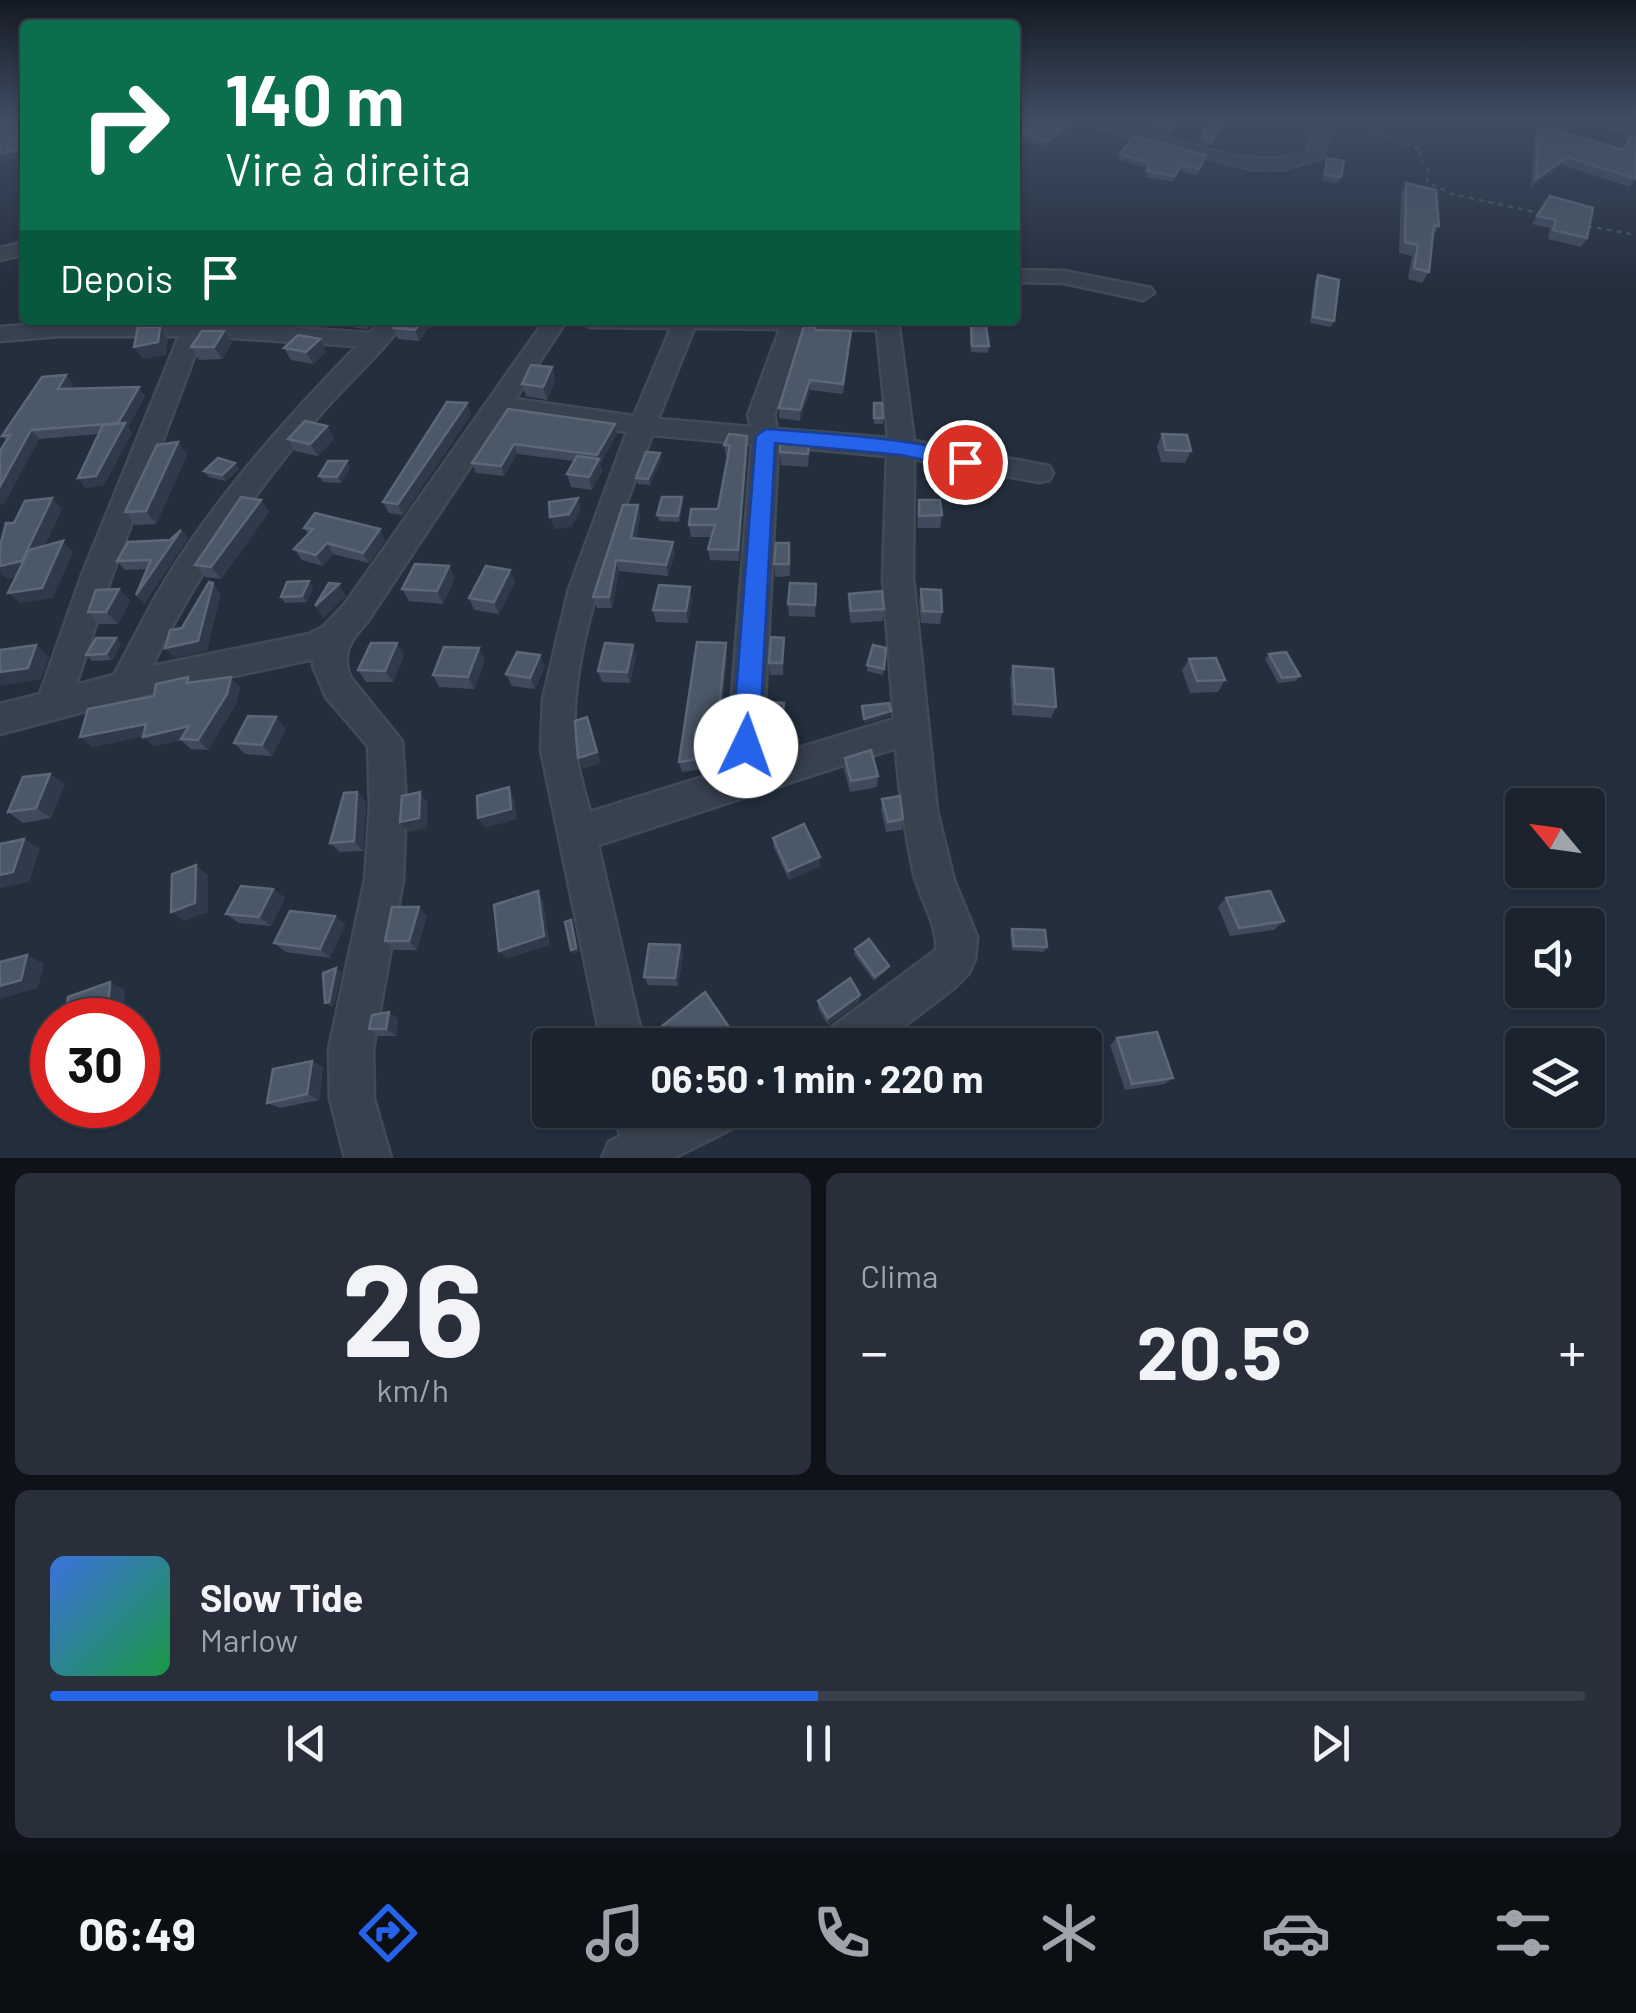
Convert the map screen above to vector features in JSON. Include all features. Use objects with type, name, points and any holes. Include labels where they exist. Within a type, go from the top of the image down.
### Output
[{"type":"street","points":[[1020,276],[1064,278],[1144,293]]},
{"type":"street","points":[[125,686],[188,568],[247,486],[320,395],[390,325]]},
{"type":"street","points":[[0,719],[125,686],[315,646],[334,636],[356,613],[553,325]]},
{"type":"street","points":[[619,1028],[558,750],[557,719],[590,570],[684,325]]},
{"type":"street","points":[[744,781],[766,436],[761,414],[793,325]]},
{"type":"street","points":[[866,1028],[940,974],[955,958],[957,936],[934,880],[920,811],[898,578],[901,448],[887,325]]},
{"type":"street","points":[[0,334],[60,329],[292,326],[375,340]]},
{"type":"street","points":[[54,705],[96,575],[193,330]]},
{"type":"street","points":[[499,405],[644,426],[901,448],[1039,474]]},
{"type":"street","points":[[334,636],[329,666],[338,687],[385,742],[388,805],[384,880],[351,1050],[352,1098],[368,1158]]},
{"type":"street","points":[[576,834],[912,728]]},
{"type":"street","points":[[639,1143],[676,1128]]},
{"type":"path","points":[[1428,174],[1427,182],[1452,194],[1519,206],[1553,217]]},
{"type":"path","points":[[1578,224],[1636,235]]},
{"type":"building","points":[[1406,183],[1436,190],[1439,226],[1434,225],[1429,272],[1414,268],[1418,245],[1405,242]]},
{"type":"building","points":[[1550,196],[1593,208],[1587,238],[1553,230],[1556,220],[1537,216]]},
{"type":"building","points":[[1318,275],[1339,280],[1334,321],[1313,317]]},
{"type":"building","points":[[397,325],[419,325],[415,330],[394,328]]},
{"type":"building","points":[[971,325],[986,325],[989,346],[972,346]]},
{"type":"building","points":[[804,326],[851,331],[843,384],[810,380],[800,410],[779,408]]},
{"type":"building","points":[[138,327],[160,327],[158,342],[134,347]]},
{"type":"building","points":[[202,331],[224,331],[214,347],[191,347]]},
{"type":"building","points":[[298,335],[320,339],[306,352],[284,348]]},
{"type":"building","points":[[531,365],[552,367],[543,387],[522,384]]},
{"type":"building","points":[[66,375],[58,389],[139,387],[118,423],[31,430],[0,486],[0,451],[10,435],[2,436],[42,377]]},
{"type":"building","points":[[447,402],[467,403],[398,504],[383,502]]},
{"type":"building","points":[[874,403],[882,403],[883,418],[874,418]]},
{"type":"building","points":[[508,409],[615,424],[597,455],[514,444],[501,466],[472,463]]},
{"type":"building","points":[[305,421],[327,426],[310,444],[288,439]]},
{"type":"building","points":[[125,423],[96,476],[78,478],[103,425]]},
{"type":"building","points":[[729,434],[747,436],[738,550],[708,549],[715,525],[689,525],[691,509],[718,509],[730,445],[724,445]]},
{"type":"building","points":[[1162,434],[1187,435],[1191,451],[1166,450]]},
{"type":"building","points":[[781,438],[809,440],[808,454],[780,452]]},
{"type":"building","points":[[178,442],[146,511],[125,512],[157,445]]},
{"type":"building","points":[[646,452],[660,453],[648,479],[636,478]]},
{"type":"building","points":[[577,456],[599,459],[589,477],[567,474]]},
{"type":"building","points":[[218,458],[235,463],[222,475],[204,471]]},
{"type":"building","points":[[328,461],[347,461],[337,477],[319,476]]},
{"type":"building","points":[[241,497],[261,500],[211,567],[195,565]]},
{"type":"building","points":[[662,497],[682,497],[678,516],[657,515]]},
{"type":"building","points":[[52,498],[22,561],[0,566],[6,523],[14,523],[25,501]]},
{"type":"building","points":[[578,498],[569,514],[550,517],[549,502]]},
{"type":"building","points":[[919,500],[940,500],[942,515],[919,516]]},
{"type":"building","points":[[623,505],[638,505],[631,538],[673,542],[666,565],[616,560],[609,597],[593,597]]},
{"type":"building","points":[[315,513],[380,529],[363,553],[327,543],[316,555],[294,549],[313,529],[304,528]]},
{"type":"building","points":[[181,530],[136,595],[151,560],[117,561],[128,542],[170,540]]},
{"type":"building","points":[[63,541],[42,588],[8,593],[29,550]]},
{"type":"building","points":[[776,543],[789,543],[789,564],[774,564]]},
{"type":"building","points":[[415,564],[449,566],[437,591],[402,589]]},
{"type":"building","points":[[486,566],[510,570],[494,602],[469,598]]},
{"type":"building","points":[[309,581],[302,596],[281,597],[287,582]]},
{"type":"building","points":[[209,582],[213,583],[198,641],[165,648],[170,630],[182,628]]},
{"type":"building","points":[[329,583],[339,584],[315,606]]},
{"type":"building","points":[[790,583],[816,584],[815,605],[788,604]]},
{"type":"building","points":[[659,585],[690,587],[686,611],[653,610]]},
{"type":"building","points":[[119,589],[106,612],[88,612],[96,590]]},
{"type":"building","points":[[921,589],[941,590],[942,612],[923,611]]},
{"type":"building","points":[[882,591],[884,609],[851,611],[849,594]]},
{"type":"building","points":[[771,637],[784,638],[782,663],[769,663]]},
{"type":"building","points":[[96,638],[116,638],[106,654],[86,655]]},
{"type":"building","points":[[697,642],[726,643],[716,736],[722,736],[720,756],[679,762]]},
{"type":"building","points":[[371,643],[397,643],[385,671],[358,670]]},
{"type":"building","points":[[605,643],[633,645],[627,672],[598,671]]},
{"type":"building","points":[[36,645],[28,668],[0,672],[0,650]]},
{"type":"building","points":[[873,645],[886,648],[884,669],[867,665]]},
{"type":"building","points":[[444,647],[479,648],[468,677],[433,675]]},
{"type":"building","points":[[517,652],[540,655],[530,678],[506,674]]},
{"type":"building","points":[[1286,652],[1300,676],[1282,678],[1269,654]]},
{"type":"building","points":[[1216,658],[1225,680],[1197,681],[1189,659]]},
{"type":"building","points":[[1013,666],[1053,669],[1056,707],[1015,704]]},
{"type":"building","points":[[188,677],[187,683],[231,677],[227,694],[198,740],[181,739],[189,726],[143,737],[146,724],[80,737],[88,709],[154,696],[156,684]]},
{"type":"building","points":[[767,702],[784,703],[781,731],[766,730]]},
{"type":"building","points":[[889,703],[891,711],[864,719],[862,706]]},
{"type":"building","points":[[248,716],[276,717],[262,745],[234,743]]},
{"type":"building","points":[[587,717],[597,752],[578,758],[575,721]]},
{"type":"building","points":[[871,750],[878,776],[851,781],[845,758]]},
{"type":"building","points":[[50,774],[36,808],[8,812],[23,777]]},
{"type":"building","points":[[509,787],[511,809],[478,818],[477,796]]},
{"type":"building","points":[[357,792],[354,841],[330,843],[344,793]]},
{"type":"building","points":[[420,792],[419,818],[400,822],[402,796]]},
{"type":"building","points":[[900,796],[903,819],[888,822],[882,799]]},
{"type":"building","points":[[804,824],[820,857],[788,871],[773,838]]},
{"type":"building","points":[[24,839],[13,872],[0,875],[0,844]]},
{"type":"building","points":[[196,865],[195,903],[171,912],[172,874]]},
{"type":"building","points":[[241,886],[273,889],[259,917],[226,914]]},
{"type":"building","points":[[538,891],[544,936],[499,951],[494,905]]},
{"type":"building","points":[[1270,891],[1284,921],[1239,928],[1226,898]]},
{"type":"building","points":[[392,907],[419,907],[409,941],[385,941]]},
{"type":"building","points":[[290,911],[335,916],[320,949],[274,943]]},
{"type":"building","points":[[571,920],[576,948],[571,950],[565,922]]},
{"type":"building","points":[[1012,929],[1045,930],[1047,947],[1014,946]]},
{"type":"building","points":[[869,939],[889,966],[875,977],[855,949]]},
{"type":"building","points":[[649,944],[680,945],[675,978],[644,977]]},
{"type":"building","points":[[27,955],[21,980],[0,986],[0,962]]},
{"type":"building","points":[[336,968],[329,1002],[325,1003],[323,973]]},
{"type":"building","points":[[850,978],[860,995],[828,1018],[818,1001]]},
{"type":"building","points":[[110,982],[109,998],[68,997]]},
{"type":"building","points":[[705,992],[729,1028],[662,1028]]},
{"type":"building","points":[[389,1012],[386,1029],[369,1029],[372,1015]]},
{"type":"building","points":[[1157,1032],[1173,1078],[1132,1084],[1117,1038]]},
{"type":"building","points":[[312,1061],[307,1094],[267,1103],[273,1069]]},
{"type":"route","points":[[746,746],[766,436],[901,448],[965,462]]}]
